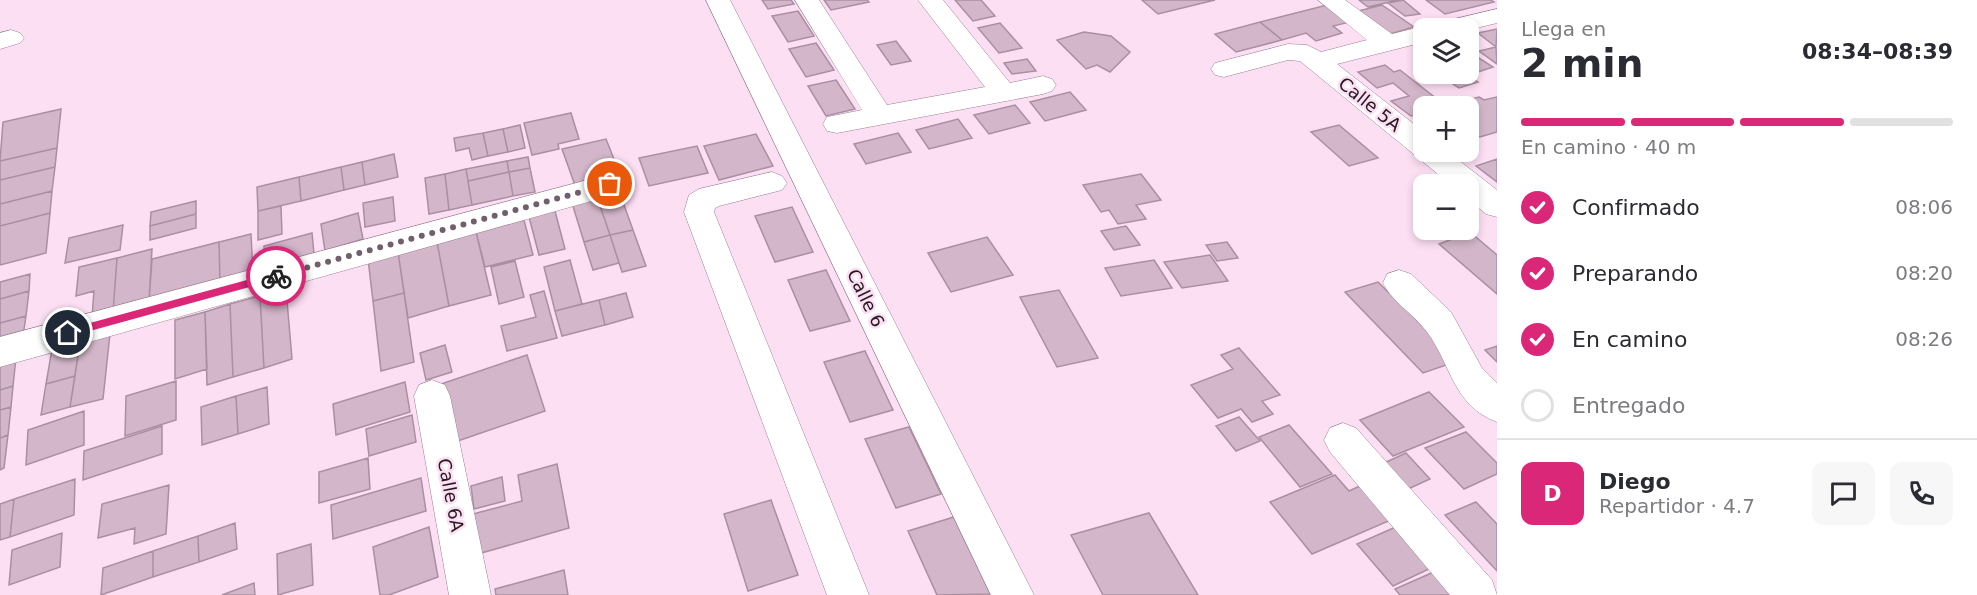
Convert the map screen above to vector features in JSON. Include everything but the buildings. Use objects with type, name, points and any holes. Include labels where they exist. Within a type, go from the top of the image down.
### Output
[{"type":"street","name":"Calle 6","points":[[718,0],[1013,595]]},
{"type":"street","points":[[807,0],[880,116]]},
{"type":"street","points":[[930,0],[1003,92]]},
{"type":"street","points":[[1330,0],[1387,43]]},
{"type":"street","points":[[1479,20],[1497,16]]},
{"type":"street","points":[[1224,69],[1288,52],[1307,53],[1316,61],[1413,37]]},
{"type":"street","name":"Calle 5A","points":[[1316,61],[1413,138]]},
{"type":"street","points":[[837,124],[1043,85]]},
{"type":"street","points":[[1442,162],[1497,206]]},
{"type":"street","points":[[771,183],[710,197],[700,203],[699,212],[848,595]]},
{"type":"street","points":[[0,352],[610,184]]},
{"type":"street","points":[[1399,283],[1439,322],[1469,380],[1497,406]]},
{"type":"street","name":"Calle 6A","points":[[432,396],[470,595]]},
{"type":"street","points":[[1343,440],[1477,595]]},
{"type":"way so far","points":[[276,276],[610,184]]},
{"type":"route","points":[[68,333],[276,276]]}]
